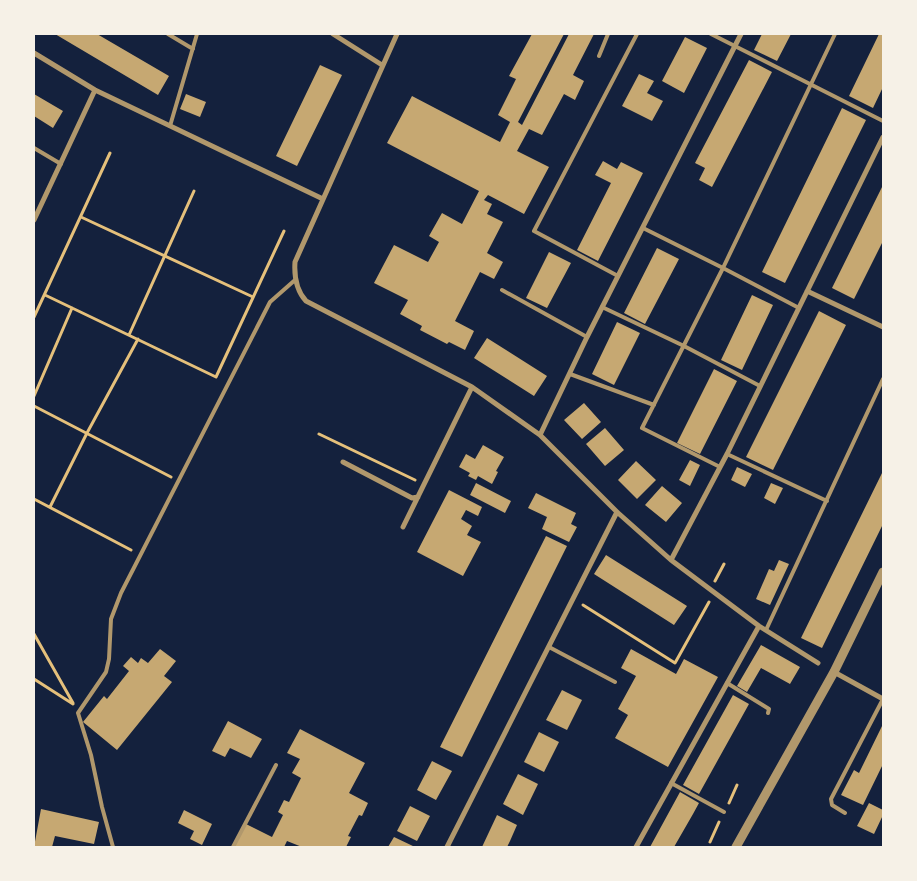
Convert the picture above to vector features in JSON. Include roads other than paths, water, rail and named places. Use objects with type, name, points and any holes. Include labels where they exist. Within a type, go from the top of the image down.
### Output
[{"type":"street","points":[[333,34],[382,65]]},
{"type":"street","points":[[397,34],[295,262],[295,280],[300,295],[306,301],[472,387],[540,435],[617,512],[672,560],[759,626],[818,662]]},
{"type":"street","points":[[540,435],[602,307],[741,34]]},
{"type":"street","points":[[34,53],[95,90],[323,199]]},
{"type":"street","points":[[34,220],[95,90]]},
{"type":"street","points":[[672,560],[808,291],[883,137]]},
{"type":"street","points":[[808,291],[883,327]]},
{"type":"street","points":[[403,527],[472,387]]},
{"type":"street","points":[[344,462],[412,498],[418,497]]},
{"type":"street","points":[[447,847],[617,512]]},
{"type":"street","points":[[736,847],[834,672],[883,572]]},
{"type":"street","points":[[636,847],[759,626]]},
{"type":"street","points":[[834,672],[883,699]]},
{"type":"lane","points":[[168,34],[193,49]]},
{"type":"lane","points":[[170,126],[197,34]]},
{"type":"lane","points":[[598,56],[608,34]]},
{"type":"lane","points":[[618,276],[534,231],[637,34]]},
{"type":"lane","points":[[711,34],[883,121]]},
{"type":"lane","points":[[720,467],[642,428],[723,268],[835,34]]},
{"type":"lane","points":[[34,148],[61,164]]},
{"type":"lane","points":[[643,228],[799,308]]},
{"type":"lane","points":[[114,847],[104,814],[91,755],[78,713],[106,672],[109,659],[111,619],[121,593],[270,302],[295,280]]},
{"type":"lane","points":[[502,290],[587,337]]},
{"type":"lane","points":[[602,307],[684,346],[760,386]]},
{"type":"lane","points":[[570,374],[654,405]]},
{"type":"lane","points":[[766,630],[883,379]]},
{"type":"lane","points":[[726,454],[827,501]]},
{"type":"lane","points":[[549,647],[615,682]]},
{"type":"lane","points":[[727,684],[769,709],[768,713]]},
{"type":"lane","points":[[845,813],[832,805],[831,799],[883,699]]},
{"type":"lane","points":[[233,847],[276,765]]},
{"type":"lane","points":[[671,784],[724,812]]}]
